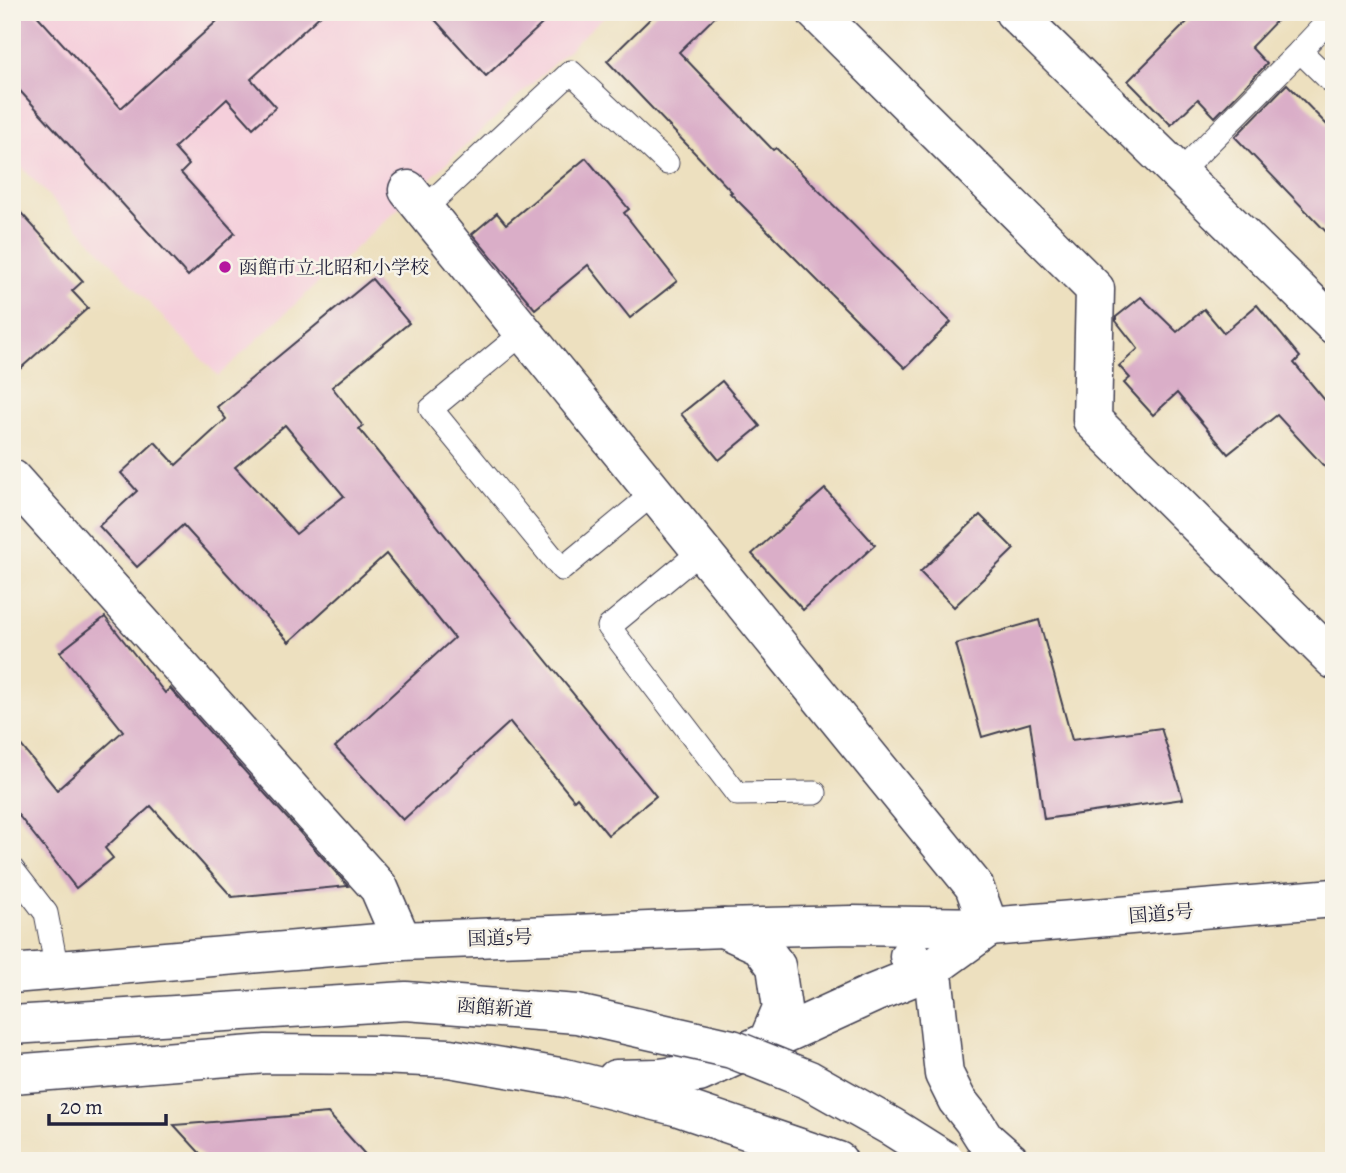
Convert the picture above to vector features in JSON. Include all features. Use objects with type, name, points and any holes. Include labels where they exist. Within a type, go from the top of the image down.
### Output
[{"type":"main road","points":[[816,12],[1095,289],[1091,420],[1334,660]]},
{"type":"main road","points":[[1014,12],[1333,323]]},
{"type":"main road","points":[[416,200],[974,887],[989,927],[928,971],[699,1073],[636,1080],[565,1078]]},
{"type":"main road","points":[[12,479],[379,888],[402,941]]},
{"type":"main road","name":"国道5号","points":[[12,974],[402,941],[852,925],[989,927],[1334,898]]},
{"type":"main road","points":[[852,925],[920,963],[928,971],[933,982],[944,1074],[957,1100],[985,1139],[1010,1161]]},
{"type":"main road","points":[[723,929],[760,945],[776,967],[782,1008],[768,1041]]},
{"type":"main road","name":"函館新道","points":[[12,1025],[407,1001],[578,1014],[732,1049],[809,1080],[946,1161]]},
{"type":"main road","points":[[12,1074],[266,1054],[449,1058],[565,1078],[679,1107],[838,1161]]},
{"type":"main road","points":[[744,1130],[792,1161]]},
{"type":"lane","points":[[1180,173],[1334,15]]},
{"type":"lane","points":[[1300,51],[1334,84]]},
{"type":"lane","points":[[416,200],[571,72],[667,163]]},
{"type":"lane","points":[[524,332],[431,409],[562,569],[654,493]]},
{"type":"lane","points":[[701,551],[609,627],[737,794],[815,793]]},
{"type":"lane","points":[[12,869],[46,913],[57,970]]},
{"type":"shaded area","name":"函館市立北昭和小学校","points":[[12,12],[609,12],[218,376],[12,157]]},
{"type":"building","points":[[12,12],[34,12],[121,108],[227,12],[324,12],[251,79],[276,107],[253,128],[227,99],[174,148],[189,165],[181,173],[235,233],[188,276],[12,82]]},
{"type":"building","points":[[428,12],[555,12],[486,76]]},
{"type":"building","points":[[657,12],[720,12],[679,52],[773,150],[776,148],[951,322],[905,368],[730,193],[732,192],[607,61]]},
{"type":"building","points":[[1197,12],[1285,12],[1251,47],[1267,64],[1215,117],[1198,99],[1171,125],[1128,81]]},
{"type":"building","points":[[1287,84],[1334,132],[1334,240],[1235,137]]},
{"type":"building","points":[[586,158],[629,209],[624,213],[677,281],[630,318],[588,265],[535,309],[472,234],[497,213],[506,224]]},
{"type":"building","points":[[12,203],[83,281],[72,291],[88,308],[12,376]]},
{"type":"building","points":[[372,279],[409,323],[332,387],[363,426],[359,429],[656,796],[608,835],[577,797],[574,800],[510,722],[403,820],[335,747],[454,638],[386,554],[289,642],[183,525],[137,567],[99,526],[137,491],[121,473],[155,442],[176,465],[226,419],[217,407]],"holes":[[[285,425],[344,496],[296,534],[235,467]]]},
{"type":"building","points":[[1141,297],[1177,332],[1204,309],[1224,333],[1257,305],[1300,357],[1294,363],[1334,411],[1334,477],[1277,415],[1228,454],[1177,393],[1153,415],[1124,383],[1130,378],[1119,366],[1138,349],[1116,321],[1116,317]]},
{"type":"building","points":[[722,381],[760,426],[719,460],[681,414]]},
{"type":"building","points":[[825,489],[875,545],[803,610],[752,554]]},
{"type":"building","points":[[980,515],[1014,549],[954,607],[920,572]]},
{"type":"building","points":[[105,617],[165,693],[170,688],[348,886],[232,897],[151,806],[105,848],[113,858],[76,888],[12,807],[12,734],[57,790],[123,731],[60,652]]},
{"type":"building","points":[[1039,620],[1072,740],[1161,728],[1183,799],[1044,819],[1030,723],[982,737],[956,644]]},
{"type":"building","points":[[328,1113],[371,1161],[207,1161],[174,1125]]},
{"type":"place","name":"函館市立北昭和小学校","points":[[225,267]]}]
